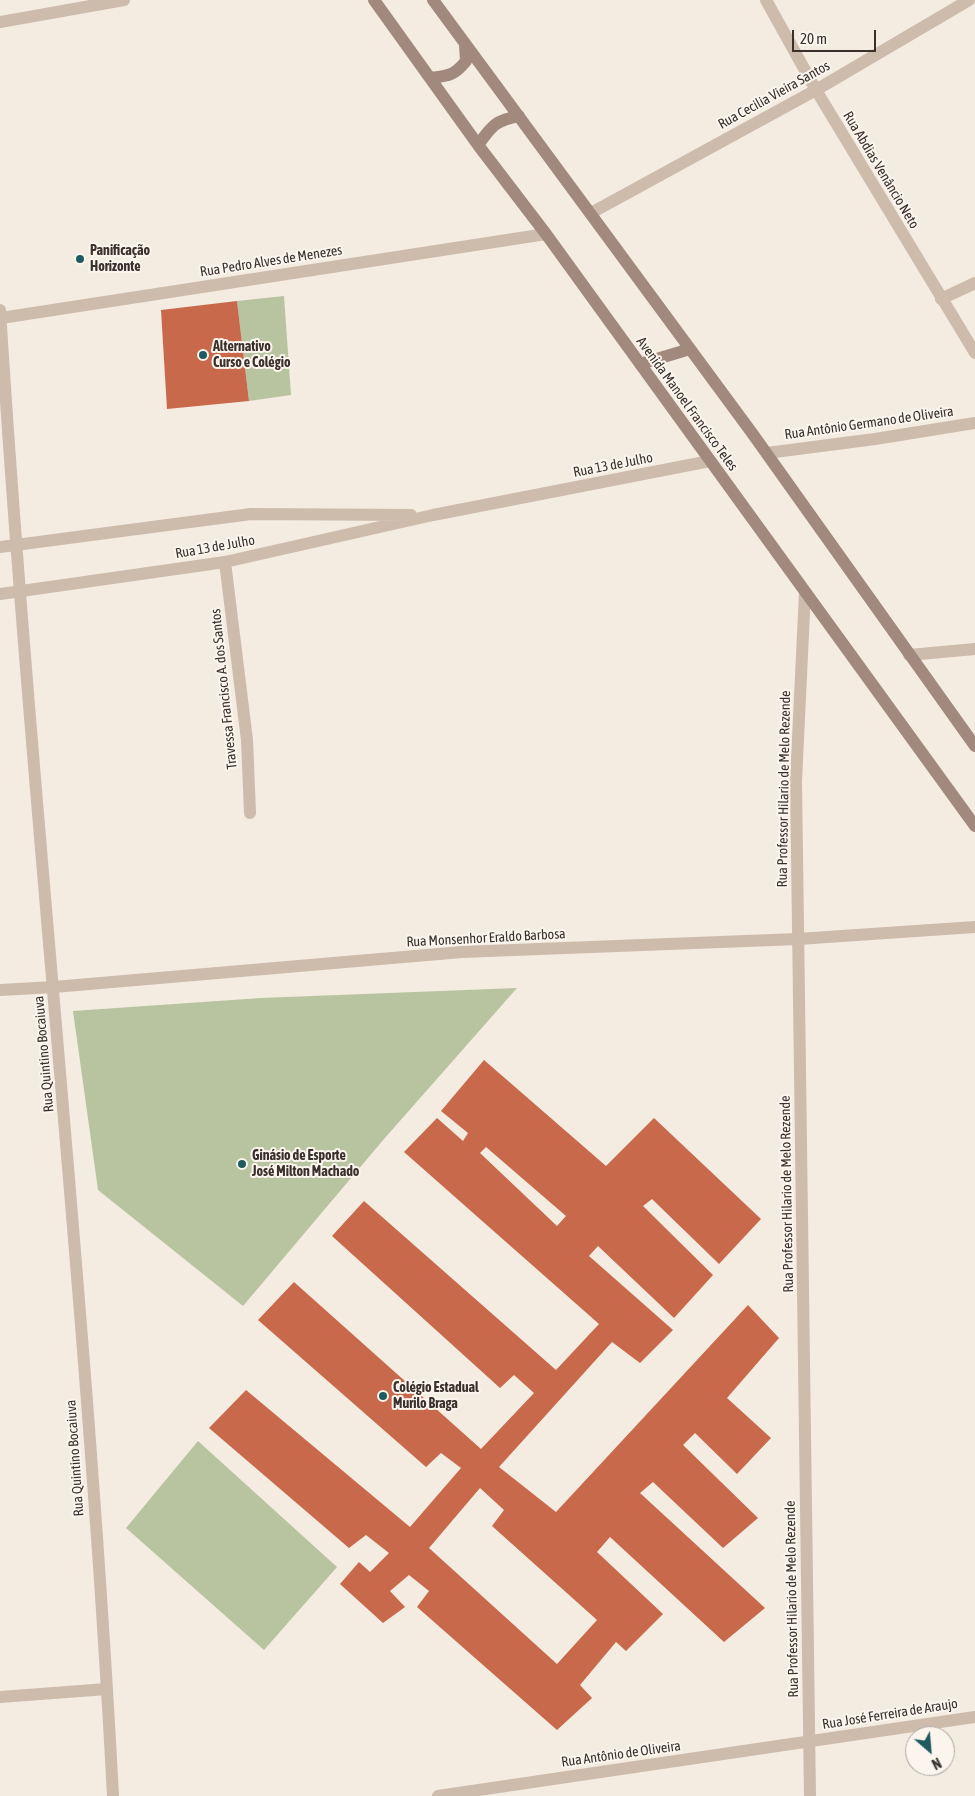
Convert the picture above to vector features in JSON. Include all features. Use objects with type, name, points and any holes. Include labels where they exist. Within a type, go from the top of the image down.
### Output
[{"type":"main road","name":"Avenida Manoel Francisco Teles","points":[[374,0],[975,826]]},
{"type":"main road","points":[[434,0],[465,45],[767,453],[975,746]]},
{"type":"main road","points":[[430,78],[449,76],[458,70],[466,61],[465,45]]},
{"type":"main road","points":[[478,145],[492,126],[505,119],[519,116]]},
{"type":"main road","points":[[640,364],[690,349]]},
{"type":"street","points":[[0,22],[124,0]]},
{"type":"street","name":"Rua Abdias Venâncio Neto","points":[[766,0],[816,90],[975,354]]},
{"type":"street","name":"Rua Cecilia Vieira Santos","points":[[591,213],[816,90],[969,0]]},
{"type":"street","name":"Rua Pedro Alves de Menezes","points":[[0,318],[546,234]]},
{"type":"street","points":[[941,299],[975,283]]},
{"type":"street","name":"Rua Quintino Bocaiuva","points":[[0,310],[16,544],[54,987],[107,1688],[113,1796]]},
{"type":"street","name":"Rua Antônio Germano de Oliveira","points":[[767,453],[875,439],[975,423]]},
{"type":"street","name":"Rua 13 de Julho","points":[[0,594],[225,562],[433,515],[710,461]]},
{"type":"street","name":"Rua 13 de Julho","points":[[0,547],[251,514],[433,515]]},
{"type":"street","name":"Travessa Francisco A. dos Santos","points":[[225,562],[247,740],[250,814]]},
{"type":"street","name":"Rua Professor Hilario de Melo Rezende","points":[[805,592],[796,781],[810,1796]]},
{"type":"street","points":[[910,655],[975,649]]},
{"type":"street","name":"Rua Monsenhor Eraldo Barbosa","points":[[0,990],[462,952],[798,939],[975,927]]},
{"type":"street","points":[[0,1696],[107,1688]]},
{"type":"street","name":"Rua José Ferreira de Araujo","points":[[809,1742],[975,1716]]},
{"type":"street","name":"Rua Antônio de Oliveira","points":[[438,1796],[515,1790],[809,1742]]},
{"type":"green space","points":[[284,296],[291,395],[249,401],[237,301]]},
{"type":"green space","points":[[517,988],[384,1139],[243,1306],[98,1190],[73,1011],[261,998]]},
{"type":"green space","points":[[198,1441],[337,1567],[264,1650],[126,1528]]},
{"type":"building","name":"Alternativo Curso e Colégio","points":[[237,301],[249,401],[167,409],[161,310]]},
{"type":"building","name":"Colégio Estadual Murilo Braga","points":[[484,1060],[606,1166],[654,1118],[761,1219],[719,1264],[652,1199],[643,1206],[713,1275],[674,1318],[598,1246],[589,1256],[673,1330],[640,1363],[612,1342],[499,1467],[556,1512],[748,1305],[779,1338],[727,1398],[771,1438],[737,1474],[695,1433],[683,1445],[758,1518],[723,1548],[653,1482],[640,1493],[765,1608],[724,1642],[610,1537],[597,1552],[663,1614],[626,1651],[616,1642],[580,1685],[592,1698],[557,1730],[417,1607],[429,1591],[409,1575],[390,1591],[405,1607],[383,1623],[340,1584],[359,1562],[370,1572],[389,1553],[366,1535],[349,1548],[209,1428],[246,1390],[410,1527],[461,1468],[441,1453],[426,1467],[258,1320],[294,1282],[481,1449],[534,1393],[514,1375],[500,1388],[332,1236],[364,1201],[556,1370],[599,1324],[404,1152],[437,1118],[463,1141],[468,1133],[441,1111]],"holes":[[[486,1147],[566,1216],[557,1226],[480,1153]],[[480,1488],[504,1510],[492,1526],[597,1620],[557,1664],[429,1548]]]},
{"type":"place","name":"Panificação Horizonte","points":[[80,259]]},
{"type":"place","name":"Alternativo Curso e Colégio","points":[[203,355]]},
{"type":"place","name":"Ginásio de Esporte José Milton Machado","points":[[242,1164]]},
{"type":"place","name":"Colégio Estadual Murilo Braga","points":[[383,1396]]}]
